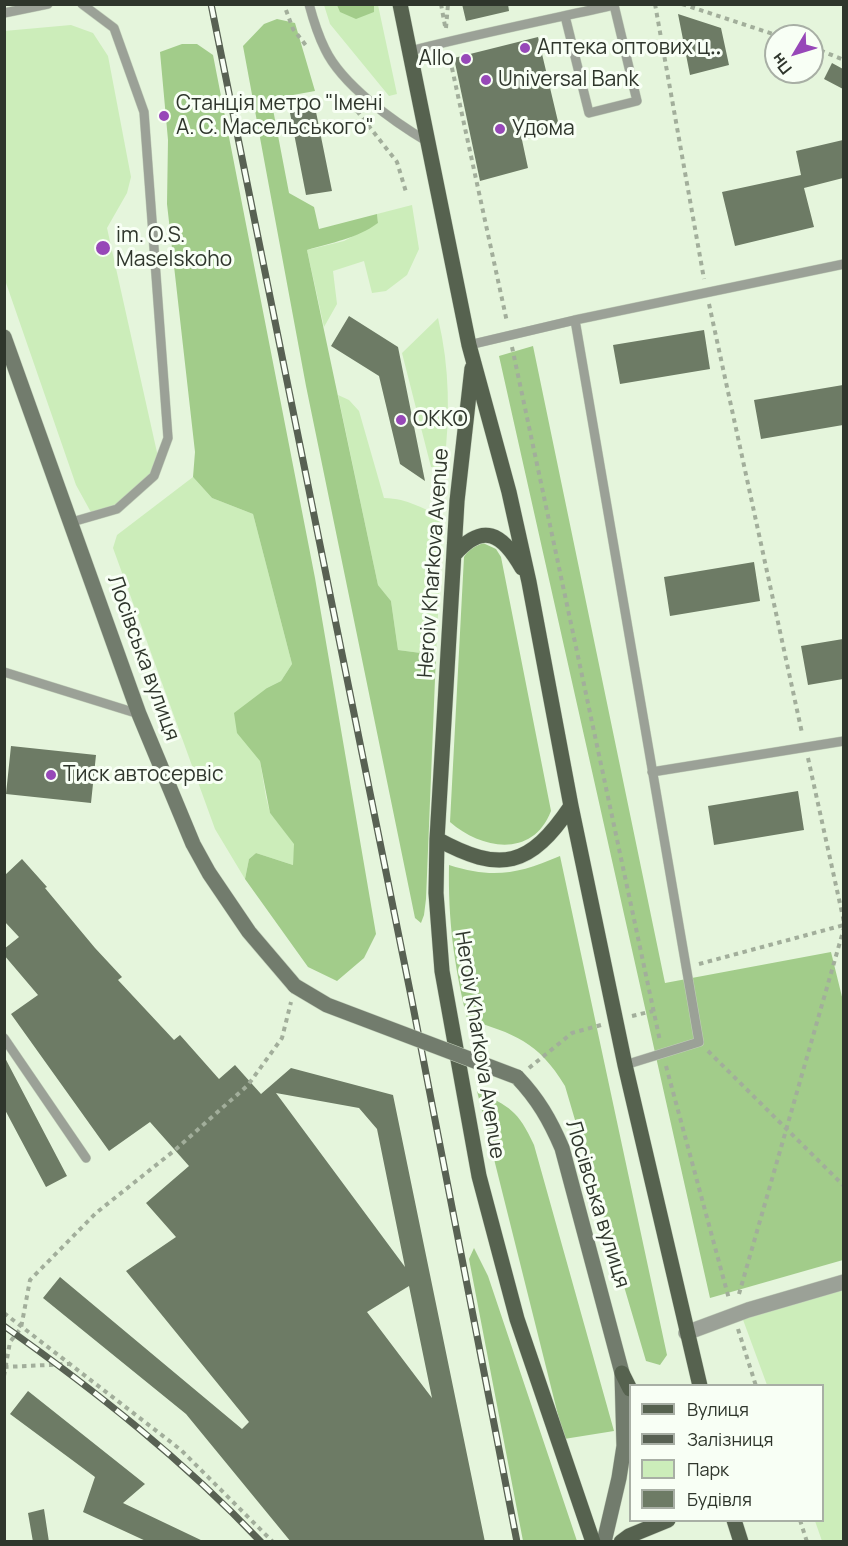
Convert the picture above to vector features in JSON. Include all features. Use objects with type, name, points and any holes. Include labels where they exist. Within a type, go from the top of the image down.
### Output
[{"type":"main road","name":"Heroiv Kharkova Avenue","points":[[400,4],[471,352],[509,492],[529,582],[571,806],[625,1065],[699,1384]]},
{"type":"main road","name":"Лосівська вулиця","points":[[4,337],[139,714],[193,844],[209,873],[249,932],[295,986],[327,1005],[517,1077],[549,1116],[562,1148],[622,1373],[624,1446],[604,1542]]},
{"type":"main road","name":"Heroiv Kharkova Avenue","points":[[471,352],[457,501],[437,839],[436,893],[442,971],[479,1176],[517,1319],[593,1542]]},
{"type":"main road","points":[[454,555],[472,538],[482,534],[493,535],[503,540],[529,582]]},
{"type":"main road","points":[[437,839],[461,852],[489,861],[507,860],[526,854],[545,841],[571,806]]},
{"type":"main road","points":[[622,1373],[629,1387]]},
{"type":"main road","points":[[621,1542],[629,1536],[665,1522]]},
{"type":"main road","points":[[734,1522],[741,1542]]},
{"type":"street","points":[[686,1333],[734,1315],[843,1281]]},
{"type":"lane","points":[[4,13],[48,4]]},
{"type":"lane","points":[[72,522],[117,509],[154,476],[168,438],[144,112],[114,28],[82,4]]},
{"type":"lane","points":[[309,4],[326,51],[348,79],[390,119],[428,142]]},
{"type":"lane","points":[[410,51],[565,16],[614,5],[637,101],[589,113],[565,16]]},
{"type":"lane","points":[[471,352],[510,335],[843,264]]},
{"type":"lane","points":[[575,320],[699,1042],[625,1065]]},
{"type":"lane","points":[[4,672],[139,714]]},
{"type":"lane","points":[[652,772],[843,741]]},
{"type":"lane","points":[[4,1038],[86,1158]]},
{"type":"path","points":[[441,4],[446,30],[448,4]]},
{"type":"path","points":[[655,4],[706,293],[843,925],[734,1315]]},
{"type":"path","points":[[682,4],[764,31]]},
{"type":"path","points":[[824,52],[843,60]]},
{"type":"path","points":[[450,59],[663,1054],[734,1315],[755,1384]]},
{"type":"path","points":[[686,968],[843,925]]},
{"type":"path","points":[[4,1376],[10,1342],[21,1328],[30,1280],[96,1213],[175,1150],[248,1085],[282,1038],[295,986]]},
{"type":"path","points":[[517,1077],[572,1033]]},
{"type":"path","points":[[699,1042],[843,1186]]},
{"type":"path","points":[[4,1313],[182,1450],[273,1542]]},
{"type":"path","points":[[5,1367],[69,1364]]},
{"type":"path","points":[[800,1522],[807,1542]]},
{"type":"green space","points":[[324,5],[378,5],[397,94],[389,96],[330,24]]},
{"type":"green space","points":[[337,5],[374,5],[374,12],[356,19],[340,12]]},
{"type":"green space","points":[[277,19],[295,23],[315,91],[271,99],[289,193],[314,207],[319,229],[377,214],[378,223],[361,233],[307,250],[378,585],[391,601],[398,650],[436,655],[426,899],[421,923],[415,918],[306,386],[243,46],[264,24]]},
{"type":"green space","points":[[71,25],[93,33],[108,56],[131,177],[127,193],[107,228],[160,466],[117,509],[93,516],[76,485],[5,280],[4,31]]},
{"type":"green space","points":[[182,44],[197,44],[213,55],[315,578],[376,934],[364,958],[337,981],[308,967],[245,879],[249,859],[256,853],[293,865],[294,844],[270,813],[260,761],[237,733],[234,713],[267,688],[281,681],[292,664],[253,514],[212,498],[193,477],[195,452],[167,204],[168,140],[160,52]]},
{"type":"green space","points":[[412,205],[419,249],[407,275],[386,291],[372,293],[364,261],[333,271],[337,304],[324,327],[307,250],[344,241],[378,223],[377,214]]},
{"type":"green space","points":[[438,318],[447,374],[447,430],[444,467],[431,467],[402,353]]},
{"type":"green space","points":[[533,346],[665,983],[831,952],[844,1005],[843,1260],[710,1298],[499,356]]},
{"type":"green space","points":[[338,395],[349,400],[359,411],[384,498],[408,502],[443,516],[436,655],[398,650],[391,601],[378,585]]},
{"type":"green space","points":[[193,477],[212,498],[253,514],[292,664],[281,681],[267,688],[260,761],[270,813],[295,844],[293,865],[256,853],[249,859],[245,879],[215,829],[113,548],[117,535]]},
{"type":"green space","points":[[483,543],[496,549],[501,557],[551,811],[543,826],[532,836],[520,843],[506,845],[477,839],[450,822],[464,557],[469,549]]},
{"type":"green space","points":[[560,856],[667,1355],[660,1365],[646,1361],[565,1086],[545,1059],[524,1041],[498,1029],[467,1019],[459,980],[451,924],[449,865],[479,872],[505,872],[531,867]]},
{"type":"green space","points":[[477,1091],[512,1111],[523,1124],[534,1145],[614,1431],[564,1439]]},
{"type":"green space","points":[[474,1248],[488,1276],[577,1541],[523,1541],[469,1259]]},
{"type":"green space","points":[[843,1285],[843,1541],[822,1541],[815,1522],[824,1522],[824,1384],[767,1384],[742,1317]]},
{"type":"building","points":[[462,4],[508,4],[509,11],[466,21]]},
{"type":"building","points":[[678,14],[721,28],[729,65],[690,75]]},
{"type":"building","points":[[538,37],[560,130],[522,140],[528,168],[480,181],[454,58]]},
{"type":"building","points":[[832,63],[843,69],[843,89],[824,79]]},
{"type":"building","points":[[315,107],[332,191],[306,195],[290,113]]},
{"type":"building","points":[[843,140],[843,178],[804,188],[814,227],[735,246],[722,192],[801,175],[796,151]]},
{"type":"building","name":"OKKO","points":[[349,316],[398,347],[425,481],[400,464],[379,376],[331,346]]},
{"type":"building","points":[[704,330],[710,369],[620,384],[613,345]]},
{"type":"building","points":[[843,385],[843,425],[761,439],[754,400]]},
{"type":"building","points":[[754,562],[760,601],[670,616],[664,577]]},
{"type":"building","points":[[843,639],[843,679],[808,685],[801,646]]},
{"type":"building","name":"Тиск автосервіс","points":[[11,746],[96,755],[91,803],[6,794]]},
{"type":"building","points":[[798,791],[804,830],[714,845],[708,806]]},
{"type":"building","points":[[22,859],[95,948],[122,977],[118,980],[174,1040],[180,1035],[219,1079],[235,1065],[261,1094],[291,1068],[393,1095],[485,1542],[291,1542],[186,1414],[43,1298],[60,1277],[242,1429],[249,1422],[126,1271],[176,1237],[146,1203],[189,1166],[150,1122],[109,1151],[11,1014],[38,995],[4,955],[4,949],[19,937],[4,921],[4,876]],"holes":[[[276,1093],[359,1108],[377,1129],[405,1267]],[[409,1286],[432,1398],[367,1312]]]},
{"type":"building","points":[[4,1056],[67,1176],[46,1187],[4,1108]]},
{"type":"building","points":[[28,1391],[145,1484],[123,1503],[205,1542],[148,1542],[83,1512],[95,1477],[10,1414]]},
{"type":"building","points":[[44,1509],[49,1542],[33,1542],[28,1513]]},
{"type":"railway","points":[[211,4],[411,996],[517,1542]]},
{"type":"railway","points":[[4,1326],[138,1428],[201,1483],[261,1542]]},
{"type":"place","name":"Аптека оптових ц‥","points":[[525,48]]},
{"type":"place","name":"Allo","points":[[466,59]]},
{"type":"place","name":"Universal Bank","points":[[486,80]]},
{"type":"place","name":"Станція метро \"Імені А. С. Масельського\"","points":[[164,116]]},
{"type":"place","name":"Удома","points":[[500,129]]},
{"type":"place","name":"іm. O.S. Maselskoho","points":[[103,248]]},
{"type":"place","name":"OKKO","points":[[401,420]]},
{"type":"place","name":"Тиск автосервіс","points":[[51,775]]}]
